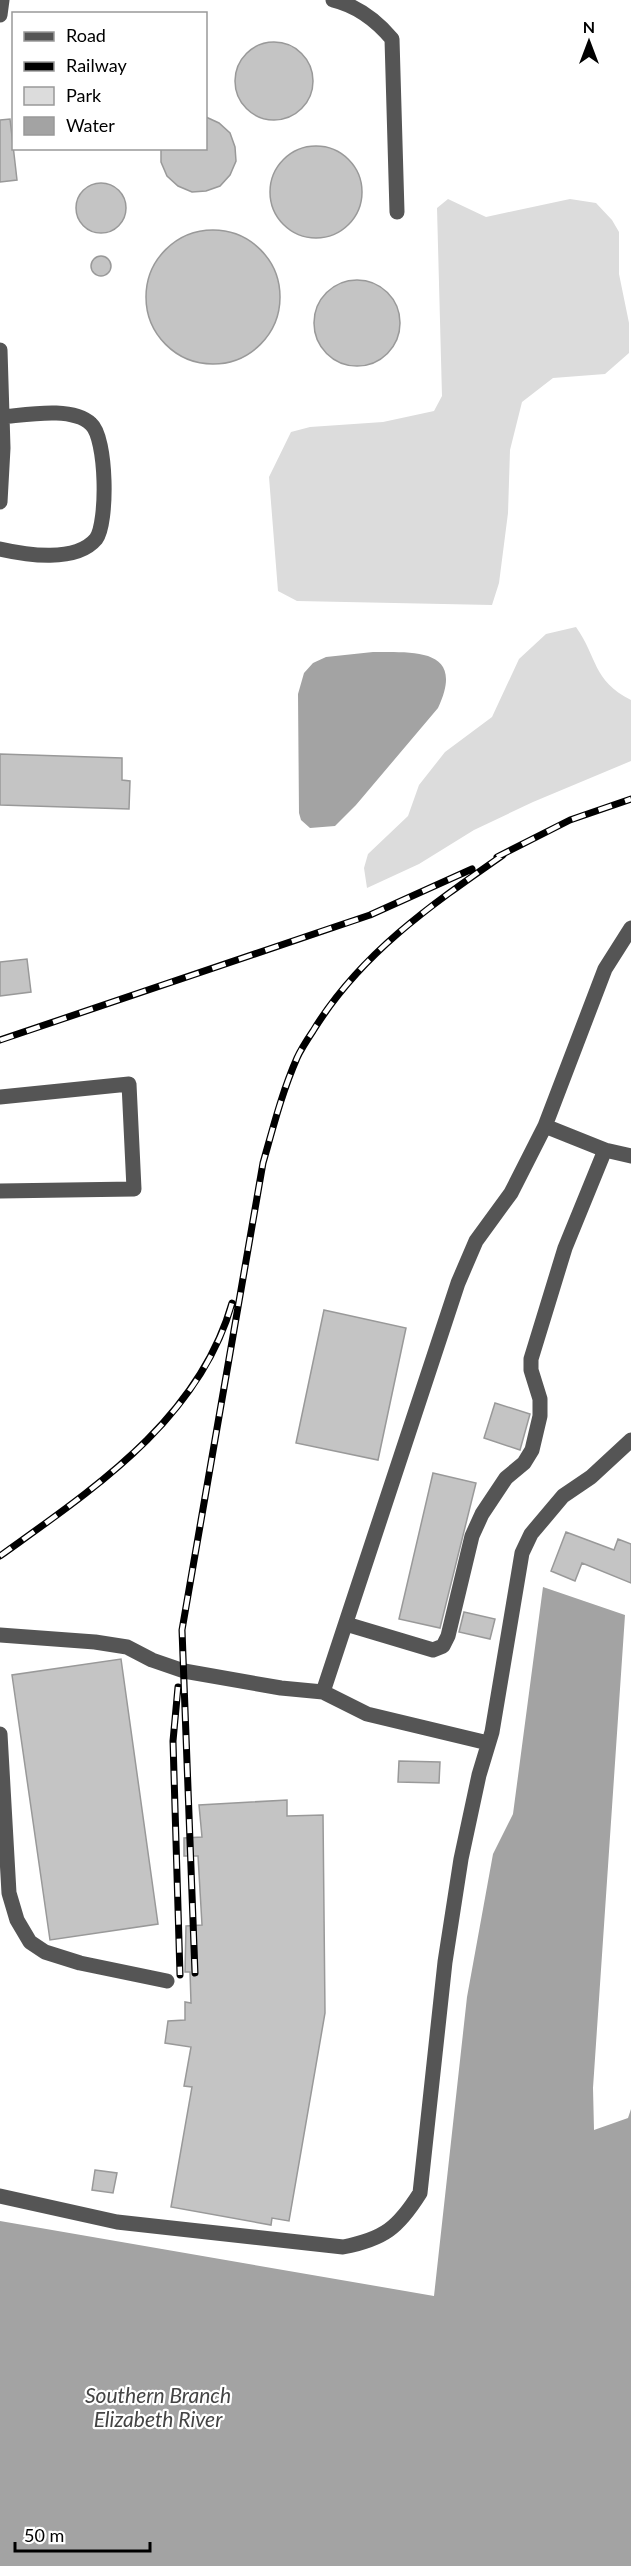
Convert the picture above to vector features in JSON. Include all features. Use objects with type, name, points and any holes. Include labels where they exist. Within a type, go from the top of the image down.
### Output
[{"type":"lane","points":[[0,15],[2,0]]},
{"type":"lane","points":[[333,0],[343,2],[376,20],[392,39],[397,212]]},
{"type":"lane","points":[[0,350],[3,448],[0,502]]},
{"type":"lane","points":[[0,549],[28,555],[56,554],[76,551],[96,538],[101,523],[105,468],[100,438],[92,424],[78,416],[43,413],[2,417]]},
{"type":"lane","points":[[322,1692],[458,1283],[476,1241],[511,1193],[545,1126],[605,969],[631,928]]},
{"type":"lane","points":[[0,1097],[129,1084],[134,1189],[0,1191]]},
{"type":"lane","points":[[545,1126],[605,1150],[631,1156]]},
{"type":"lane","points":[[346,1624],[433,1650],[443,1646],[448,1636],[472,1536],[482,1514],[506,1478],[524,1463],[532,1450],[540,1416],[540,1399],[531,1370],[531,1359],[565,1248],[605,1150]]},
{"type":"lane","points":[[0,2196],[117,2222],[343,2247],[366,2243],[385,2235],[405,2216],[420,2193],[445,1962],[461,1859],[488,1743],[522,1553],[531,1534],[564,1496],[591,1477],[631,1440]]},
{"type":"lane","points":[[0,1635],[95,1642],[127,1647],[152,1660],[184,1671],[281,1688],[322,1692],[367,1714],[488,1743]]},
{"type":"lane","points":[[0,1734],[9,1893],[17,1920],[30,1942],[45,1952],[80,1963],[167,1981]]},
{"type":"green space","points":[[448,199],[486,217],[570,199],[596,203],[612,220],[619,232],[619,274],[629,323],[629,353],[605,374],[553,378],[522,402],[510,450],[508,513],[499,583],[492,605],[297,601],[278,591],[269,477],[291,432],[310,427],[383,422],[434,411],[442,396],[437,208]]},
{"type":"green space","points":[[576,627],[602,676],[609,685],[631,700],[631,761],[533,802],[474,830],[419,864],[367,888],[364,868],[368,854],[408,816],[419,785],[445,752],[492,717],[519,659],[546,634]]},
{"type":"water","points":[[373,652],[419,654],[441,664],[446,674],[445,688],[438,708],[356,805],[335,826],[310,828],[301,820],[299,813],[298,694],[304,673],[313,663],[326,657]]},
{"type":"water","name":"Southern Branch Elizabeth River","points":[[543,1587],[625,1615],[593,2088],[594,2130],[628,2118],[631,2109],[631,2566],[0,2566],[0,2221],[434,2296],[467,1997],[493,1854],[513,1814]]},
{"type":"building","points":[[266,42],[282,42],[296,48],[307,59],[313,73],[313,89],[307,103],[296,114],[282,120],[266,120],[252,114],[241,103],[235,89],[235,73],[241,59],[252,48]]},
{"type":"building","points":[[207,117],[219,123],[230,133],[235,147],[236,161],[230,175],[220,186],[206,191],[192,192],[178,186],[167,176],[161,162],[161,150],[207,150]]},
{"type":"building","points":[[10,119],[17,180],[0,182],[0,120]]},
{"type":"building","points":[[316,146],[334,149],[349,159],[359,174],[362,192],[359,210],[349,225],[334,235],[316,238],[298,235],[283,225],[273,210],[270,192],[273,174],[283,159],[298,149]]},
{"type":"building","points":[[101,183],[110,185],[121,194],[126,208],[124,217],[115,228],[101,233],[92,231],[81,222],[76,208],[78,199],[87,188]]},
{"type":"building","points":[[213,230],[239,235],[260,250],[275,271],[280,297],[275,323],[260,344],[239,359],[213,364],[187,359],[166,344],[151,323],[146,297],[151,271],[166,250],[187,235]]},
{"type":"building","points":[[101,256],[108,259],[111,266],[108,273],[101,276],[94,273],[91,266],[94,259]]},
{"type":"building","points":[[357,280],[381,287],[393,299],[400,323],[393,347],[381,359],[357,366],[333,359],[321,347],[314,323],[321,299],[333,287]]},
{"type":"building","points":[[0,754],[122,758],[122,780],[130,781],[129,809],[0,805]]},
{"type":"building","points":[[27,959],[31,992],[0,996],[0,962]]},
{"type":"building","points":[[324,1310],[406,1328],[378,1460],[296,1443]]},
{"type":"building","points":[[495,1403],[530,1414],[520,1450],[484,1438]]},
{"type":"building","points":[[433,1473],[476,1483],[440,1628],[399,1619]]},
{"type":"building","points":[[566,1532],[614,1550],[618,1539],[631,1544],[631,1583],[582,1563],[575,1581],[551,1571]]},
{"type":"building","points":[[464,1612],[495,1619],[490,1639],[459,1632]]},
{"type":"building","points":[[121,1659],[158,1924],[50,1940],[12,1675]]},
{"type":"building","points":[[399,1761],[440,1762],[439,1783],[398,1782]]},
{"type":"building","points":[[287,1800],[287,1816],[323,1815],[325,2013],[289,2221],[272,2218],[271,2225],[171,2207],[192,2087],[184,2086],[191,2047],[165,2043],[168,2021],[185,2020],[185,2002],[191,2003],[190,1972],[185,1972],[186,1926],[202,1925],[198,1856],[184,1856],[184,1838],[202,1837],[199,1805]]},
{"type":"building","points":[[95,2170],[117,2173],[113,2193],[92,2190]]},
{"type":"railway","points":[[497,857],[570,820],[631,799]]},
{"type":"railway","points":[[195,1973],[182,1630],[263,1163],[282,1097],[297,1058],[332,1003],[352,978],[399,933],[424,912],[503,855]]},
{"type":"railway","points":[[0,1040],[370,915],[472,869]]},
{"type":"railway","points":[[0,1556],[106,1477],[169,1417],[195,1382],[216,1345],[232,1303]]},
{"type":"railway","points":[[178,1687],[173,1741],[180,1975]]}]
